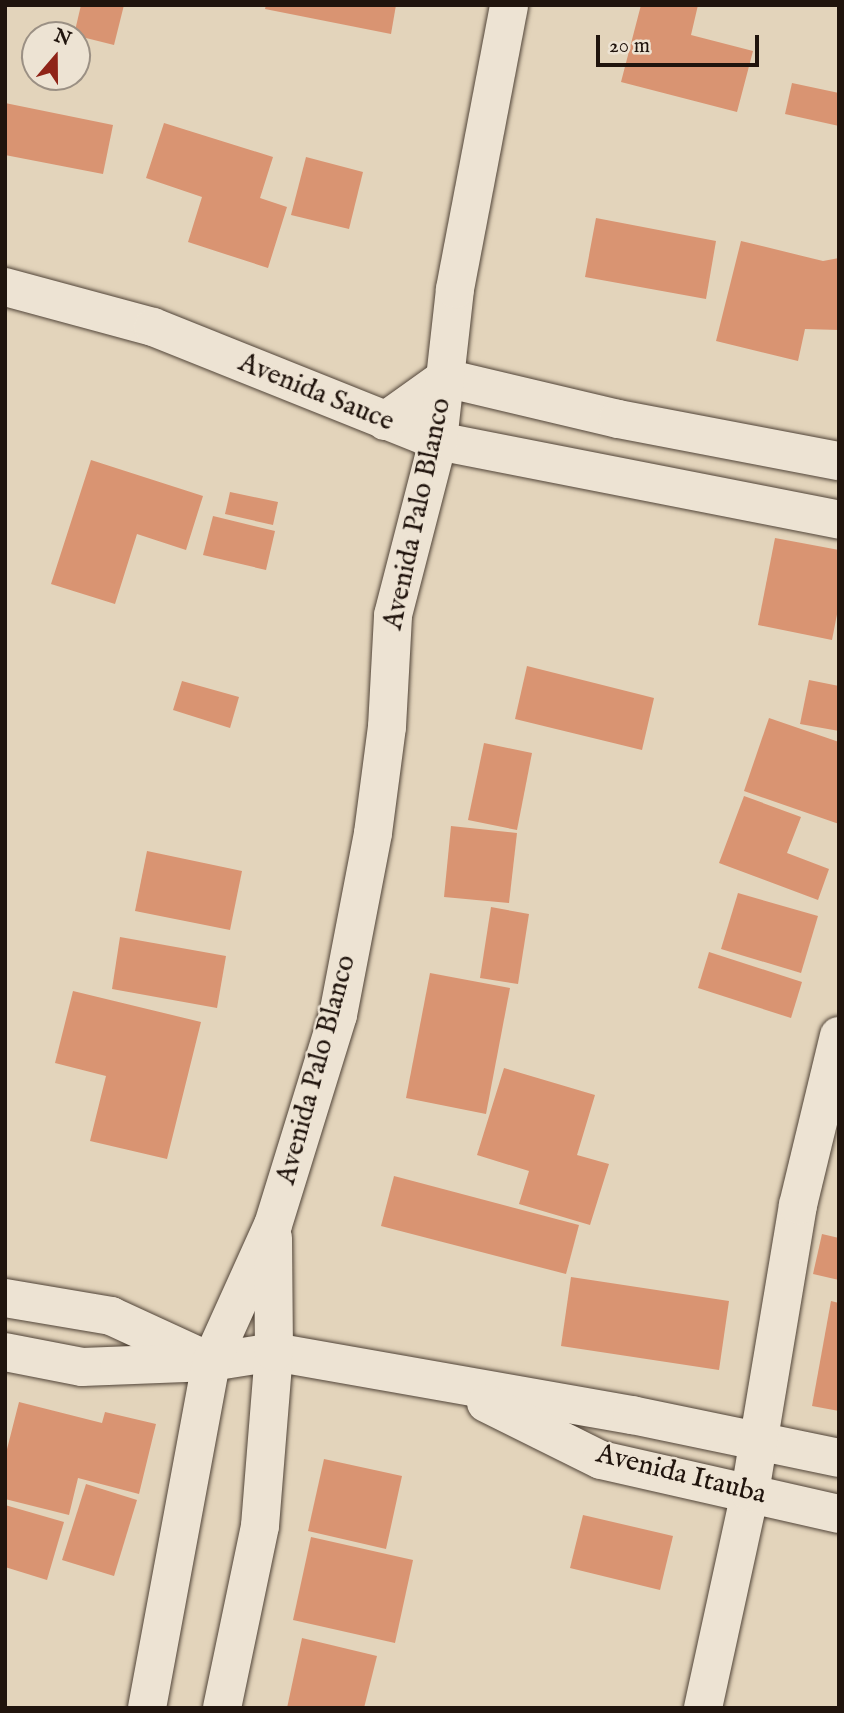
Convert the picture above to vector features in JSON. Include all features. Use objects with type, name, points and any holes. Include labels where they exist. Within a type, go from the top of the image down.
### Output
[{"type":"street","name":"Avenida Palo Blanco","points":[[147,1708],[211,1362],[274,1225],[338,1015],[373,833],[387,727],[393,615],[438,441],[455,289],[509,5]]},
{"type":"street","name":"Avenida Sauce","points":[[5,287],[153,327],[438,441],[839,520]]},
{"type":"street","points":[[385,421],[445,378],[618,419],[839,461]]},
{"type":"street","points":[[703,1708],[750,1492],[798,1205],[839,1036]]},
{"type":"street","name":"Avenida Palo Blanco","points":[[222,1708],[260,1526],[274,1352],[274,1225]]},
{"type":"street","points":[[5,1298],[111,1316],[211,1362]]},
{"type":"street","name":"Avenida Itauba","points":[[5,1352],[82,1367],[211,1362],[274,1352],[839,1458]]},
{"type":"street","name":"Avenida Itauba","points":[[453,1386],[601,1460],[839,1514]]},
{"type":"building","points":[[81,5],[124,5],[114,45],[91,39],[91,21],[77,21]]},
{"type":"building","points":[[266,5],[396,5],[391,34],[265,9]]},
{"type":"building","points":[[641,5],[698,5],[691,35],[753,51],[737,112],[621,82]]},
{"type":"building","points":[[792,83],[839,93],[839,126],[785,114]]},
{"type":"building","points":[[5,103],[113,125],[103,174],[5,155]]},
{"type":"building","points":[[164,123],[273,157],[260,198],[287,207],[268,268],[188,242],[202,197],[146,178]]},
{"type":"building","points":[[306,157],[363,172],[349,229],[291,215]]},
{"type":"building","points":[[596,218],[716,241],[706,299],[585,277]]},
{"type":"building","points":[[741,241],[823,261],[839,258],[839,330],[805,329],[798,361],[716,341]]},
{"type":"building","points":[[91,460],[203,496],[186,550],[137,534],[115,604],[51,584]]},
{"type":"building","points":[[230,492],[278,502],[273,525],[225,514]]},
{"type":"building","points":[[213,516],[275,531],[266,570],[203,555]]},
{"type":"building","points":[[775,538],[839,550],[839,604],[832,640],[758,625]]},
{"type":"building","points":[[527,666],[654,698],[642,750],[515,719]]},
{"type":"building","points":[[809,680],[839,686],[839,731],[800,724]]},
{"type":"building","points":[[182,681],[239,697],[230,728],[173,710]]},
{"type":"building","points":[[769,718],[839,742],[839,824],[744,791]]},
{"type":"building","points":[[484,743],[532,753],[517,830],[468,820]]},
{"type":"building","points":[[744,796],[801,817],[787,853],[829,869],[818,900],[719,863]]},
{"type":"building","points":[[451,826],[517,833],[509,903],[444,897]]},
{"type":"building","points":[[147,851],[242,871],[230,930],[135,911]]},
{"type":"building","points":[[738,893],[818,916],[801,973],[721,949]]},
{"type":"building","points":[[491,907],[529,914],[518,984],[480,978]]},
{"type":"building","points":[[120,937],[226,956],[217,1008],[112,989]]},
{"type":"building","points":[[709,952],[802,982],[791,1018],[698,988]]},
{"type":"building","points":[[430,973],[510,988],[486,1114],[406,1098]]},
{"type":"building","points":[[73,991],[201,1022],[167,1159],[90,1141],[106,1076],[55,1063]]},
{"type":"building","points":[[504,1068],[595,1095],[577,1155],[609,1164],[590,1225],[519,1204],[529,1171],[477,1155]]},
{"type":"building","points":[[394,1176],[579,1225],[566,1274],[381,1226]]},
{"type":"building","points":[[822,1234],[839,1238],[839,1280],[813,1274]]},
{"type":"building","points":[[571,1277],[729,1301],[719,1370],[561,1346]]},
{"type":"building","points":[[831,1301],[839,1303],[839,1411],[812,1406]]},
{"type":"building","points":[[19,1402],[102,1423],[105,1412],[156,1424],[139,1494],[78,1478],[69,1515],[5,1499],[5,1457]]},
{"type":"building","points":[[324,1459],[402,1476],[386,1549],[308,1531]]},
{"type":"building","points":[[86,1484],[137,1500],[114,1576],[62,1560]]},
{"type":"building","points":[[5,1505],[64,1522],[47,1580],[5,1567]]},
{"type":"building","points":[[583,1515],[673,1536],[660,1590],[570,1568]]},
{"type":"building","points":[[311,1537],[413,1560],[395,1643],[293,1620]]},
{"type":"building","points":[[302,1638],[377,1656],[364,1708],[287,1708]]}]
